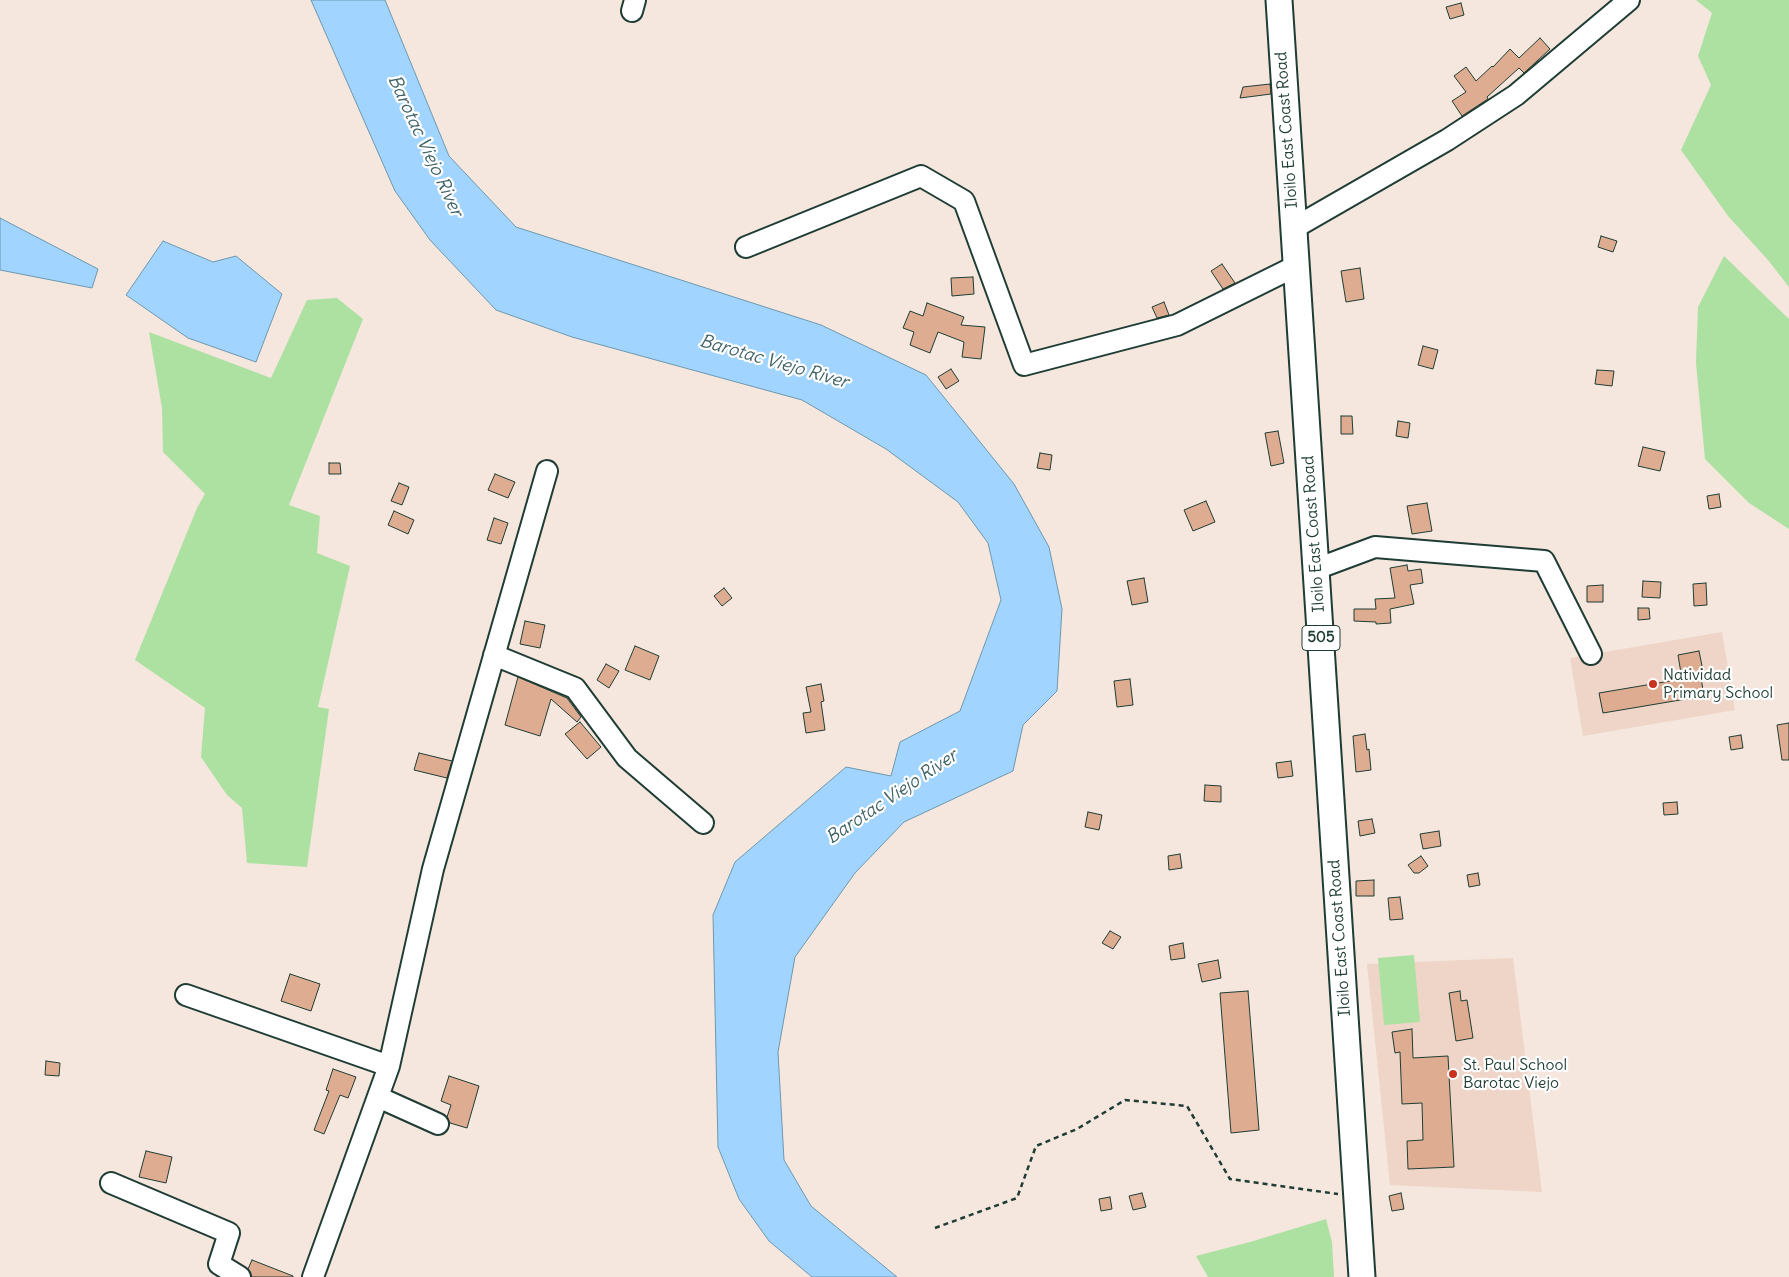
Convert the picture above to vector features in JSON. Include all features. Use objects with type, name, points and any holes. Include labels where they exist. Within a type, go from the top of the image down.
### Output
[{"type":"main road","name":"Iloilo East Coast Road","points":[[1279,0],[1362,1277]]},
{"type":"street","points":[[1294,228],[1447,140],[1516,95],[1629,0]]},
{"type":"street","points":[[746,247],[921,176],[964,201],[1024,365],[1177,325],[1296,266]]},
{"type":"street","points":[[313,1277],[389,1066],[433,869],[547,471]]},
{"type":"street","points":[[1316,568],[1375,547],[1544,561],[1591,654]]},
{"type":"street","points":[[494,655],[575,688],[627,758],[703,823]]},
{"type":"street","points":[[186,995],[389,1066]]},
{"type":"street","points":[[378,1097],[438,1124]]},
{"type":"street","points":[[111,1183],[229,1233],[219,1264],[240,1277]]},
{"type":"path","points":[[935,1228],[1016,1198],[1036,1146],[1077,1129],[1125,1100],[1187,1106],[1230,1179],[1357,1197]]},
{"type":"shaded area","name":"Natividad Primary School","points":[[1722,632],[1735,710],[1583,736],[1570,658]]},
{"type":"shaded area","name":"St. Paul School Barotac Viejo","points":[[1513,958],[1542,1192],[1390,1185],[1367,964]]},
{"type":"green space","points":[[1696,0],[1789,0],[1789,287],[1768,260],[1728,216],[1681,150],[1711,85],[1698,56],[1712,13]]},
{"type":"green space","points":[[1724,256],[1789,319],[1789,529],[1749,503],[1705,459],[1696,363],[1698,307]]},
{"type":"green space","points":[[337,298],[363,319],[289,505],[320,516],[317,553],[350,566],[318,707],[329,709],[307,867],[247,863],[242,808],[227,795],[201,757],[205,708],[135,660],[197,508],[205,494],[163,452],[162,408],[149,332],[271,378],[307,300]]},
{"type":"green space","points":[[1414,955],[1420,1022],[1384,1025],[1378,958]]},
{"type":"green space","points":[[1326,1219],[1332,1242],[1334,1277],[1208,1277],[1196,1256],[1250,1242]]},
{"type":"water","name":"Barotac Viejo River","points":[[311,0],[385,0],[449,156],[516,227],[821,325],[926,375],[1014,484],[1049,547],[1062,609],[1057,691],[1023,725],[1013,771],[904,822],[855,873],[795,957],[778,1052],[784,1160],[811,1206],[897,1277],[812,1277],[769,1241],[739,1199],[718,1147],[713,915],[735,862],[846,767],[891,776],[900,742],[960,711],[1001,600],[988,543],[958,502],[886,449],[802,400],[572,337],[496,310],[430,240],[395,191]]},
{"type":"water","points":[[0,218],[98,269],[92,288],[0,270]]},
{"type":"water","points":[[163,241],[213,262],[236,256],[282,294],[256,362],[188,338],[126,295]]},
{"type":"building","points":[[1461,3],[1464,15],[1450,19],[1446,7]]},
{"type":"building","points":[[1540,38],[1550,49],[1524,73],[1519,68],[1487,97],[1488,99],[1462,116],[1452,101],[1466,92],[1454,76],[1466,67],[1476,81],[1510,49],[1519,58]]},
{"type":"building","points":[[1270,84],[1271,94],[1240,98],[1243,87]]},
{"type":"building","points":[[1601,236],[1617,241],[1613,252],[1598,247]]},
{"type":"building","points":[[1222,264],[1235,283],[1223,289],[1211,271]]},
{"type":"building","points":[[1360,268],[1364,299],[1346,302],[1341,271]]},
{"type":"building","points":[[973,277],[974,294],[952,296],[951,278]]},
{"type":"building","points":[[1164,302],[1169,315],[1157,318],[1152,307]]},
{"type":"building","points":[[927,303],[964,317],[961,325],[985,327],[981,359],[962,357],[964,342],[938,332],[930,353],[910,345],[914,332],[903,328],[910,311],[923,316]]},
{"type":"building","points":[[1423,346],[1438,350],[1433,369],[1418,365]]},
{"type":"building","points":[[951,369],[959,381],[946,389],[938,377]]},
{"type":"building","points":[[1597,370],[1614,371],[1612,386],[1595,384]]},
{"type":"building","points":[[1341,416],[1352,416],[1353,434],[1341,434]]},
{"type":"building","points":[[1398,421],[1410,423],[1408,438],[1396,436]]},
{"type":"building","points":[[1278,431],[1284,463],[1271,466],[1265,433]]},
{"type":"building","points":[[1643,447],[1665,452],[1660,471],[1638,466]]},
{"type":"building","points":[[1040,453],[1052,455],[1050,470],[1037,468]]},
{"type":"building","points":[[329,463],[340,463],[341,474],[329,474]]},
{"type":"building","points":[[495,474],[515,482],[508,498],[488,490]]},
{"type":"building","points":[[399,483],[409,487],[402,505],[391,501]]},
{"type":"building","points":[[1719,494],[1721,507],[1709,509],[1707,496]]},
{"type":"building","points":[[1206,501],[1215,522],[1193,531],[1184,510]]},
{"type":"building","points":[[1427,503],[1432,531],[1412,534],[1407,506]]},
{"type":"building","points":[[394,511],[414,520],[408,534],[388,525]]},
{"type":"building","points":[[494,518],[508,523],[501,544],[487,540]]},
{"type":"building","points":[[1407,565],[1408,571],[1421,569],[1423,583],[1410,585],[1414,604],[1390,609],[1391,623],[1376,624],[1376,622],[1354,621],[1354,609],[1376,609],[1375,599],[1395,598],[1390,568]]},
{"type":"building","points":[[1144,578],[1148,602],[1132,605],[1127,581]]},
{"type":"building","points":[[1643,581],[1661,582],[1660,598],[1642,597]]},
{"type":"building","points":[[1706,583],[1707,605],[1694,606],[1693,584]]},
{"type":"building","points":[[1603,585],[1603,602],[1587,602],[1587,586]]},
{"type":"building","points":[[724,588],[732,598],[722,606],[714,596]]},
{"type":"building","points":[[1638,608],[1649,608],[1650,619],[1638,620]]},
{"type":"building","points":[[525,621],[545,625],[540,648],[520,644]]},
{"type":"building","points":[[635,646],[659,656],[650,680],[625,670]]},
{"type":"building","points":[[1699,651],[1703,671],[1700,672],[1704,696],[1603,713],[1599,693],[1682,679],[1678,655]]},
{"type":"building","points":[[606,664],[619,671],[609,688],[597,680]]},
{"type":"building","points":[[518,677],[567,698],[581,717],[577,722],[551,699],[540,736],[505,725]]},
{"type":"building","points":[[1130,679],[1133,705],[1117,707],[1114,681]]},
{"type":"building","points":[[821,684],[824,701],[821,702],[825,730],[806,733],[803,713],[811,712],[806,687]]},
{"type":"building","points":[[580,722],[601,747],[587,759],[565,734]]},
{"type":"building","points":[[1789,723],[1789,760],[1782,760],[1777,725]]},
{"type":"building","points":[[1365,734],[1371,770],[1356,772],[1353,736]]},
{"type":"building","points":[[1741,735],[1743,748],[1731,750],[1729,737]]},
{"type":"building","points":[[419,753],[452,761],[447,778],[414,770]]},
{"type":"building","points":[[1291,761],[1293,776],[1278,778],[1276,763]]},
{"type":"building","points":[[1205,785],[1221,786],[1221,802],[1204,801]]},
{"type":"building","points":[[1677,802],[1678,814],[1664,815],[1663,803]]},
{"type":"building","points":[[1088,812],[1102,815],[1099,830],[1085,827]]},
{"type":"building","points":[[1372,819],[1375,833],[1360,836],[1358,821]]},
{"type":"building","points":[[1439,831],[1441,846],[1423,849],[1420,834]]},
{"type":"building","points":[[1180,854],[1182,868],[1169,870],[1168,856]]},
{"type":"building","points":[[1421,856],[1428,866],[1419,873],[1414,873],[1408,865]]},
{"type":"building","points":[[1478,873],[1480,885],[1469,887],[1467,875]]},
{"type":"building","points":[[1374,880],[1374,896],[1356,896],[1356,881]]},
{"type":"building","points":[[1400,897],[1403,919],[1390,920],[1388,898]]},
{"type":"building","points":[[1110,931],[1121,937],[1113,949],[1102,943]]},
{"type":"building","points":[[1183,943],[1185,958],[1171,960],[1169,946]]},
{"type":"building","points":[[1218,960],[1221,978],[1202,982],[1198,964]]},
{"type":"building","points":[[290,974],[320,984],[311,1011],[281,1001]]},
{"type":"building","points":[[1248,991],[1259,1130],[1231,1133],[1220,993]]},
{"type":"building","points":[[1460,991],[1461,1001],[1467,1000],[1473,1038],[1456,1041],[1449,993]]},
{"type":"building","points":[[1412,1029],[1413,1058],[1448,1056],[1454,1167],[1408,1169],[1407,1141],[1423,1140],[1422,1103],[1402,1104],[1400,1052],[1395,1053],[1392,1032]]},
{"type":"building","points":[[46,1061],[60,1063],[59,1076],[45,1075]]},
{"type":"building","points":[[333,1069],[356,1077],[348,1098],[340,1095],[324,1134],[314,1130],[329,1091],[326,1090]]},
{"type":"building","points":[[449,1076],[479,1086],[467,1128],[450,1123],[447,1117],[451,1105],[441,1101]]},
{"type":"building","points":[[146,1151],[172,1157],[166,1183],[139,1177]]},
{"type":"building","points":[[1142,1193],[1146,1207],[1133,1210],[1129,1196]]},
{"type":"building","points":[[1401,1193],[1404,1209],[1392,1211],[1389,1196]]},
{"type":"building","points":[[1110,1197],[1112,1209],[1101,1211],[1099,1199]]},
{"type":"building","points":[[252,1260],[293,1277],[252,1277],[248,1269]]},
{"type":"place","name":"Natividad Primary School","points":[[1653,684]]},
{"type":"place","name":"St. Paul School Barotac Viejo","points":[[1453,1074]]}]
